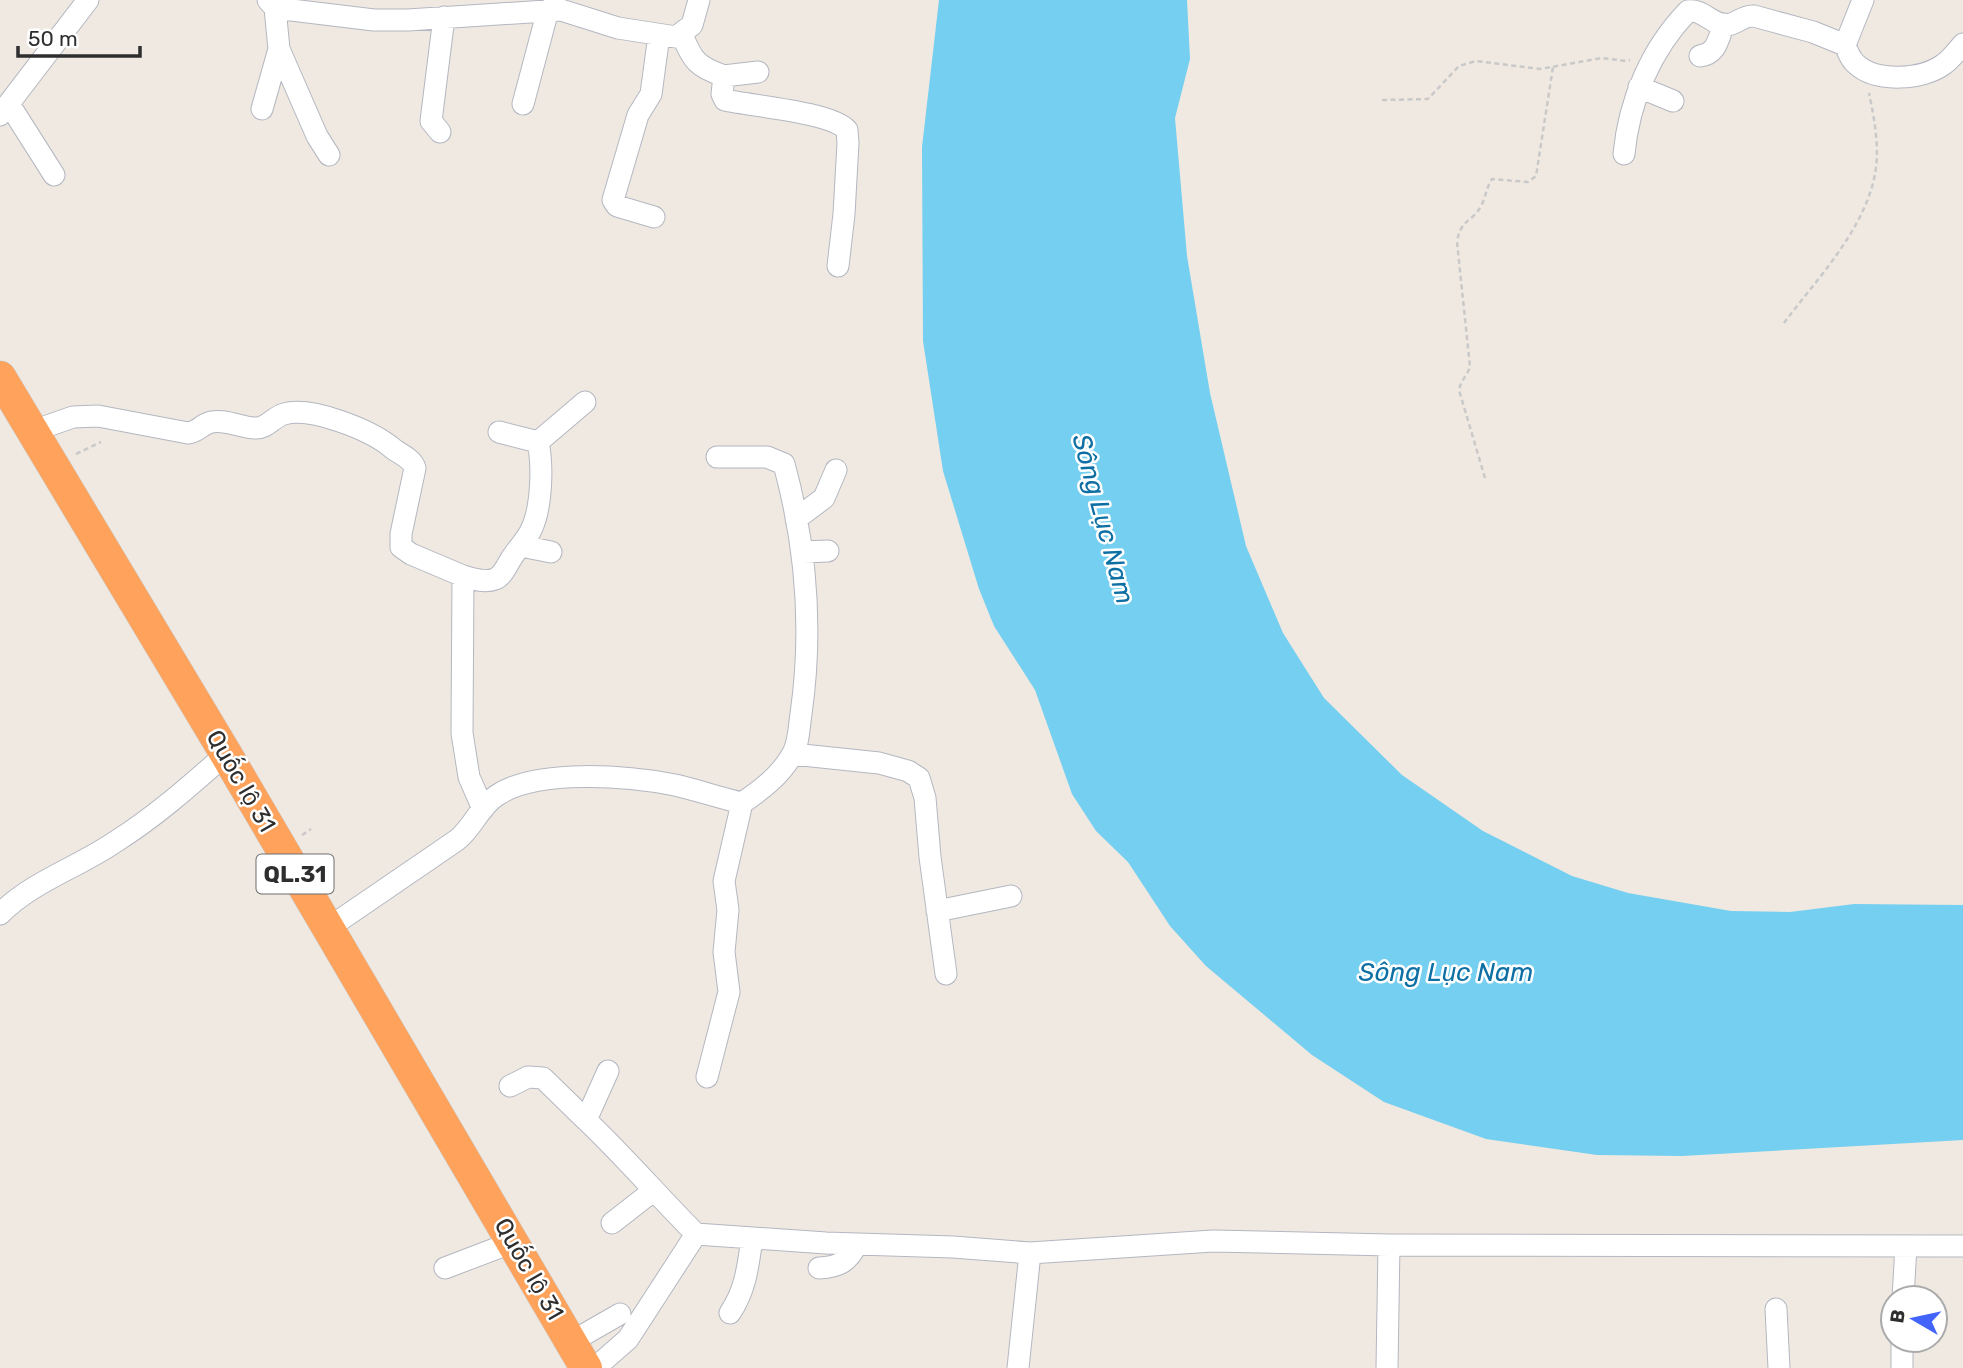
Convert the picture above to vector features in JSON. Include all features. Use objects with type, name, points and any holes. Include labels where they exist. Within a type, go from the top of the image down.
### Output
[{"type":"highway","name":"Quốc lộ 31","points":[[1,379],[226,754],[488,1213],[513,1241],[579,1355]]},
{"type":"street","points":[[54,175],[4,109],[88,0]]},
{"type":"street","points":[[329,155],[317,136],[279,49],[272,4],[374,20],[458,11],[548,10],[576,13],[618,27],[676,37],[692,25],[699,0]]},
{"type":"street","points":[[1863,0],[1845,45],[1850,57],[1863,69],[1882,75],[1912,77],[1944,65],[1963,44]]},
{"type":"street","points":[[523,104],[548,10]]},
{"type":"street","points":[[1624,154],[1639,87],[1659,48],[1691,10],[1724,24],[1735,23],[1747,15],[1754,16],[1813,32],[1845,45]]},
{"type":"street","points":[[440,132],[431,121],[432,108],[458,11]]},
{"type":"street","points":[[1700,56],[1714,50],[1724,24]]},
{"type":"street","points":[[682,34],[688,51],[702,68],[724,76],[758,72]]},
{"type":"street","points":[[654,217],[617,206],[613,200],[638,115],[651,94],[659,35]]},
{"type":"street","points":[[262,109],[279,49]]},
{"type":"street","points":[[724,76],[722,94],[725,100],[799,113],[847,130],[844,214],[838,267]]},
{"type":"street","points":[[1639,87],[1673,101]]},
{"type":"street","points":[[538,442],[585,402]]},
{"type":"street","points":[[33,430],[73,417],[98,416],[188,433],[213,421],[262,427],[283,414],[295,413],[361,428],[376,435],[414,463],[401,547],[411,554],[463,576],[494,580],[500,576],[532,529],[542,466],[538,442]]},
{"type":"street","points":[[499,432],[538,442]]},
{"type":"street","points":[[707,1077],[729,992],[724,952],[728,910],[724,881],[742,803],[769,783],[793,754],[803,702],[806,657],[803,552],[784,464],[768,457],[717,457]]},
{"type":"street","points":[[796,519],[824,498],[836,470]]},
{"type":"street","points":[[521,546],[551,552]]},
{"type":"street","points":[[803,552],[828,551]]},
{"type":"street","points":[[463,576],[462,733],[469,777],[483,809]]},
{"type":"street","points":[[0,914],[29,890],[114,844],[184,792],[226,754]]},
{"type":"street","points":[[793,754],[879,763],[908,771],[919,778],[925,797],[946,974]]},
{"type":"street","points":[[327,929],[467,833],[493,797],[513,787],[642,780],[678,786],[742,803]]},
{"type":"street","points":[[937,911],[1011,896]]},
{"type":"street","points":[[586,1120],[608,1071]]},
{"type":"street","points":[[510,1086],[528,1077],[543,1078],[634,1167],[653,1191],[696,1234],[1030,1253],[1213,1241],[1389,1245],[1963,1245]]},
{"type":"street","points":[[612,1223],[653,1191]]},
{"type":"street","points":[[595,1368],[628,1339],[696,1234]]},
{"type":"street","points":[[730,1313],[743,1293],[752,1238]]},
{"type":"street","points":[[445,1268],[513,1241]]},
{"type":"street","points":[[819,1268],[842,1264],[850,1257],[857,1244]]},
{"type":"street","points":[[1387,1368],[1389,1245]]},
{"type":"street","points":[[1904,1284],[1906,1246]]},
{"type":"street","points":[[1018,1368],[1030,1253]]},
{"type":"street","points":[[1776,1309],[1779,1368]]},
{"type":"street","points":[[579,1355],[620,1314]]},
{"type":"path","points":[[1382,100],[1428,99],[1459,66],[1476,61],[1540,69],[1602,58],[1626,61],[1659,48]]},
{"type":"path","points":[[1485,478],[1459,390],[1470,367],[1457,242],[1462,224],[1481,206],[1492,179],[1528,182],[1536,176],[1553,67]]},
{"type":"path","points":[[1784,323],[1846,240],[1866,204],[1873,181],[1876,135],[1863,69]]},
{"type":"path","points":[[53,464],[101,442]]},
{"type":"water","name":"Sông Lục Nam","points":[[939,0],[1187,0],[1190,59],[1175,118],[1187,256],[1210,393],[1246,546],[1283,633],[1324,698],[1402,775],[1483,831],[1572,876],[1628,893],[1731,911],[1790,912],[1854,904],[1963,905],[1963,1140],[1682,1156],[1597,1155],[1486,1139],[1384,1102],[1312,1055],[1206,966],[1170,926],[1128,862],[1096,831],[1072,794],[1035,690],[994,626],[979,589],[943,471],[923,341],[922,147]]}]
